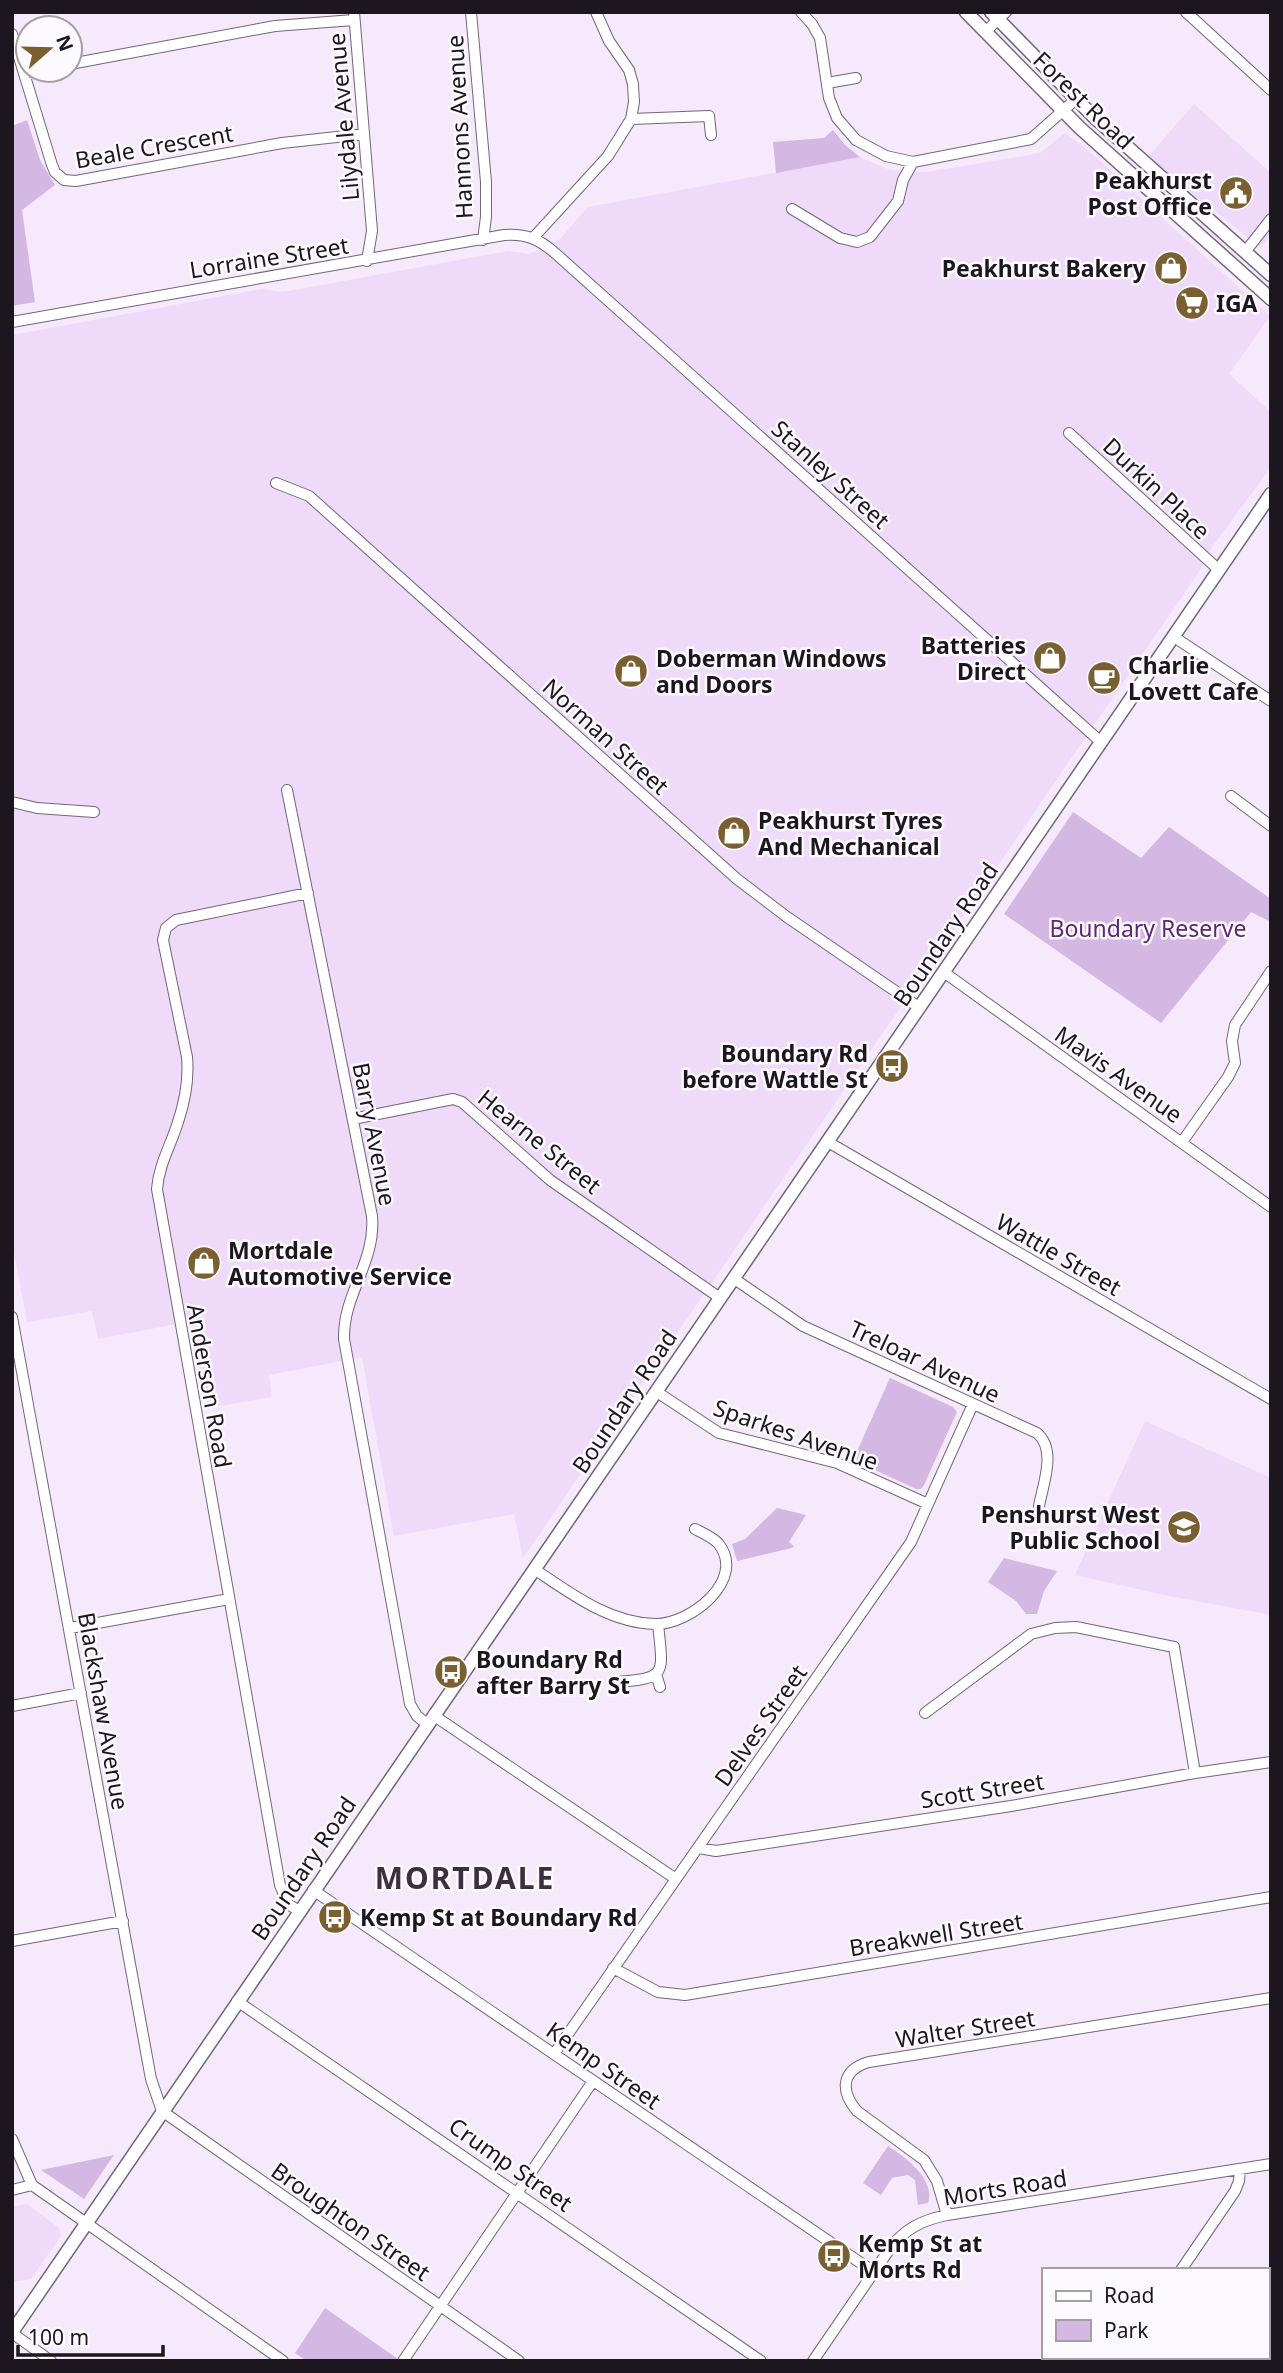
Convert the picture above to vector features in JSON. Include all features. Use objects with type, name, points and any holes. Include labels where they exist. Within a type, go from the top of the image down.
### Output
[{"type":"main road","name":"Forest Road","points":[[966,12],[1063,111],[1271,299]]},
{"type":"main road","name":"Forest Road","points":[[999,14],[1076,99],[1271,275]]},
{"type":"main road","name":"Boundary Road","points":[[12,2332],[1271,494]]},
{"type":"street","name":"Hannons Avenue","points":[[471,12],[486,182],[483,240]]},
{"type":"street","points":[[533,238],[608,156],[631,119],[634,102],[629,70],[609,41],[596,12]]},
{"type":"street","points":[[801,12],[820,38],[834,112],[856,140],[886,156],[913,162],[1031,139],[1076,99]]},
{"type":"street","points":[[1186,12],[1271,90]]},
{"type":"street","points":[[985,32],[999,14]]},
{"type":"street","points":[[84,61],[275,26],[354,16]]},
{"type":"street","name":"Lilydale Avenue","points":[[354,16],[370,239],[367,261]]},
{"type":"street","points":[[827,83],[856,78]]},
{"type":"street","name":"Beale Crescent","points":[[27,84],[52,165],[60,177],[70,181],[282,143],[364,134]]},
{"type":"street","points":[[631,119],[709,116],[711,135]]},
{"type":"street","points":[[792,209],[839,238],[857,242],[870,237],[898,201],[903,180],[913,162]]},
{"type":"street","points":[[1245,252],[1271,219]]},
{"type":"street","name":"Lorraine Street","points":[[12,322],[516,234],[533,238]]},
{"type":"street","name":"Stanley Street","points":[[533,238],[555,253],[1101,741]]},
{"type":"street","name":"Durkin Place","points":[[1069,433],[1219,570]]},
{"type":"street","name":"Norman Street","points":[[276,483],[309,496],[737,878],[787,917],[920,1007]]},
{"type":"street","points":[[1174,637],[1271,701]]},
{"type":"street","name":"Barry Avenue","points":[[287,790],[370,1207],[372,1237],[368,1257],[348,1308],[344,1339],[410,1704],[417,1716],[430,1720]]},
{"type":"street","points":[[1231,796],[1271,826]]},
{"type":"street","points":[[12,803],[37,808],[94,812]]},
{"type":"street","name":"Anderson Road","points":[[299,1911],[288,1903],[280,1885],[157,1197],[159,1170],[178,1122],[188,1076],[187,1057],[163,936],[166,928],[176,920],[307,892]]},
{"type":"street","points":[[1182,1142],[1228,1077],[1234,1063],[1232,1041],[1235,1025],[1271,971]]},
{"type":"street","name":"Mavis Avenue","points":[[945,972],[1271,1207]]},
{"type":"street","name":"Hearne Street","points":[[352,1119],[453,1099],[462,1102],[550,1180],[720,1298]]},
{"type":"street","name":"Wattle Street","points":[[828,1142],[1271,1399]]},
{"type":"street","name":"Treloar Avenue","points":[[733,1279],[808,1329],[1037,1433],[1045,1441],[1048,1454],[1039,1506]]},
{"type":"street","name":"Blackshaw Avenue","points":[[12,1317],[151,2079],[162,2111]]},
{"type":"street","name":"Sparkes Avenue","points":[[657,1392],[719,1433],[837,1463],[928,1504]]},
{"type":"street","name":"Delves Street","points":[[554,2054],[911,1542],[973,1404]]},
{"type":"street","points":[[534,1569],[576,1597],[602,1610],[635,1621],[658,1624],[702,1608],[716,1591],[724,1573],[724,1556],[719,1545],[695,1530]]},
{"type":"street","points":[[70,1628],[229,1600]]},
{"type":"street","points":[[613,1682],[632,1681],[656,1674],[660,1670],[663,1663],[658,1624]]},
{"type":"street","points":[[925,1713],[1031,1634],[1055,1628],[1076,1627],[1174,1647],[1195,1773]]},
{"type":"street","points":[[656,1674],[660,1687]]},
{"type":"street","points":[[12,1706],[81,1693]]},
{"type":"street","points":[[430,1720],[676,1878]]},
{"type":"street","name":"Scott Street","points":[[699,1848],[712,1851],[730,1849],[1011,1806],[1271,1762]]},
{"type":"street","name":"Kemp Street","points":[[313,1890],[874,2272]]},
{"type":"street","name":"Breakwell Street","points":[[613,1968],[658,1992],[685,1995],[1271,1897]]},
{"type":"street","points":[[12,1941],[123,1921]]},
{"type":"street","name":"Walter Street","points":[[947,2215],[937,2181],[924,2160],[852,2104],[846,2093],[846,2085],[848,2076],[857,2067],[869,2062],[1271,1998]]},
{"type":"street","name":"Crump Street","points":[[237,2001],[761,2361]]},
{"type":"street","points":[[403,2361],[593,2081]]},
{"type":"street","name":"Broughton Street","points":[[162,2111],[519,2361]]},
{"type":"street","points":[[12,2139],[32,2185],[283,2361]]},
{"type":"street","name":"Morts Road","points":[[813,2361],[891,2247],[905,2231],[922,2221],[1271,2164]]},
{"type":"street","points":[[1182,2268],[1235,2192],[1240,2169]]},
{"type":"street","points":[[12,2190],[32,2185]]},
{"type":"street","points":[[12,2332],[51,2361]]},
{"type":"shaded area","points":[[1194,104],[1271,173],[1271,235],[1261,248],[1148,157]]},
{"type":"shaded area","points":[[1065,133],[1089,151],[1270,316],[1229,374],[1271,412],[1271,467],[1212,547],[1199,572],[523,1558],[514,1514],[394,1536],[362,1357],[269,1375],[272,1397],[208,1408],[192,1321],[98,1339],[92,1311],[27,1322],[12,1241],[12,335],[262,289],[283,292],[508,251],[529,254],[560,239],[588,207],[860,157],[890,170],[926,172],[1040,153]]},
{"type":"shaded area","name":"Penshurst West Public School","points":[[1145,1421],[1271,1478],[1271,1615],[1075,1575]]},
{"type":"shaded area","points":[[27,2204],[59,2228],[61,2236],[31,2279],[12,2282],[12,2207]]},
{"type":"green space","points":[[27,120],[40,160],[55,185],[22,210],[35,302],[12,306],[12,126]]},
{"type":"green space","points":[[833,130],[845,145],[860,157],[776,173],[773,142],[824,138]]},
{"type":"green space","name":"Boundary Reserve","points":[[1073,812],[1141,858],[1169,827],[1271,899],[1271,922],[1251,912],[1161,1023],[1004,914]]},
{"type":"green space","points":[[890,1378],[953,1407],[957,1412],[921,1489],[853,1460]]},
{"type":"green space","points":[[777,1508],[806,1515],[789,1542],[794,1546],[737,1561],[732,1544],[745,1539]]},
{"type":"green space","points":[[1004,1558],[1057,1571],[1044,1591],[1037,1614],[1026,1614],[1016,1601],[988,1582]]},
{"type":"green space","points":[[888,2146],[923,2177],[928,2186],[928,2203],[918,2205],[915,2180],[908,2175],[892,2178],[881,2195],[863,2183]]},
{"type":"green space","points":[[114,2155],[84,2199],[41,2170]]},
{"type":"green space","points":[[325,2308],[398,2359],[397,2361],[307,2361],[295,2353]]},
{"type":"place","name":"Peakhurst Post Office","points":[[1236,193]]},
{"type":"place","name":"Peakhurst Bakery","points":[[1171,268]]},
{"type":"place","name":"IGA","points":[[1192,303]]},
{"type":"place","name":"Batteries Direct","points":[[1050,658]]},
{"type":"place","name":"Doberman Windows and Doors","points":[[631,671]]},
{"type":"place","name":"Charlie Lovett Cafe","points":[[1104,678]]},
{"type":"place","name":"Peakhurst Tyres And Mechanical","points":[[734,833]]},
{"type":"place","name":"Boundary Rd before Wattle St","points":[[892,1066]]},
{"type":"place","name":"Mortdale Automotive Service","points":[[204,1263]]},
{"type":"place","name":"Penshurst West Public School","points":[[1184,1527]]},
{"type":"place","name":"Boundary Rd after Barry St","points":[[451,1672]]},
{"type":"place","name":"Kemp St at Boundary Rd","points":[[335,1917]]},
{"type":"place","name":"Kemp St at Morts Rd","points":[[834,2256]]},
{"type":"district","name":"MORTDALE","points":[[465,1877]]}]
